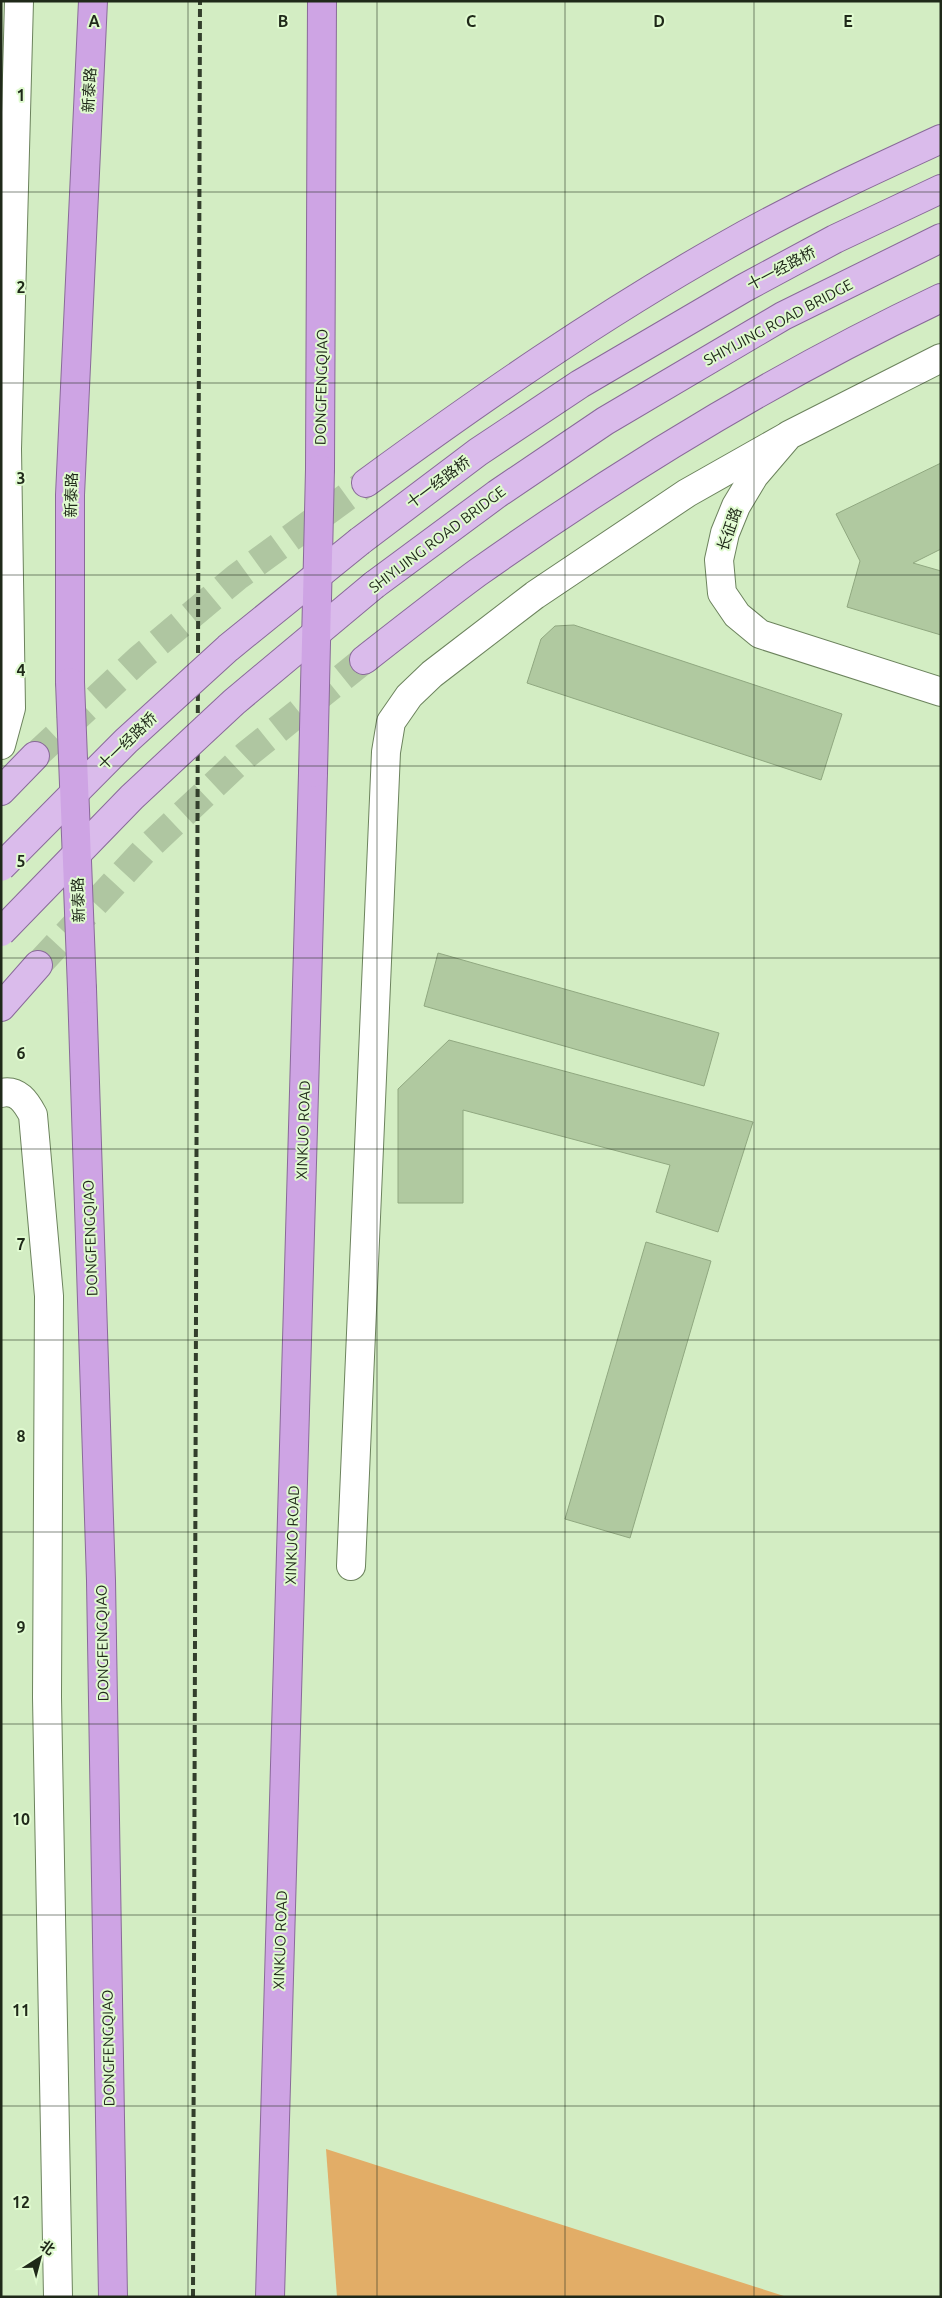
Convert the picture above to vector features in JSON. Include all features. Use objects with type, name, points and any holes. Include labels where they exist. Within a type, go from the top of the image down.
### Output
[{"type":"highway","name":"新泰路","points":[[82,989],[70,682],[70,495],[93,1]]},
{"type":"highway","name":"DONGFENGQIAO","points":[[313,773],[320,468],[322,1]]},
{"type":"highway","name":"XINKUO ROAD","points":[[270,2297],[313,773]]},
{"type":"highway","name":"DONGFENGQIAO","points":[[82,989],[101,1591],[113,2297]]},
{"type":"main road","points":[[366,483],[510,380],[723,246],[839,186],[941,139]]},
{"type":"main road","name":"十一经路桥","points":[[1,867],[126,741],[228,648],[360,541],[478,452],[580,384],[665,332],[835,239],[941,189]]},
{"type":"main road","name":"SHIYIJING ROAD BRIDGE","points":[[1,932],[132,797],[234,702],[374,586],[497,494],[605,421],[783,316],[941,238]]},
{"type":"main road","points":[[364,660],[476,574],[619,476],[717,416],[870,332],[941,298]]},
{"type":"main road","points":[[1,792],[35,756]]},
{"type":"main road","points":[[1,1006],[38,966]]},
{"type":"street","points":[[1,745],[11,708],[8,449],[19,1]]},
{"type":"street","name":"长征路","points":[[941,358],[789,435],[754,476],[736,506],[725,533],[719,560],[722,592],[737,615],[760,634],[941,692]]},
{"type":"street","points":[[351,1566],[386,752],[391,722],[410,696],[432,674],[535,595],[687,493],[789,435]]},
{"type":"street","points":[[1,1092],[16,1093],[26,1102],[33,1115],[49,1296],[48,1697],[58,2297]]},
{"type":"shaded area","points":[[326,2149],[787,2297],[337,2297]]},
{"type":"building","points":[[941,463],[941,549],[913,563],[941,571],[941,635],[847,607],[860,561],[836,514]]},
{"type":"building","points":[[574,625],[842,714],[821,780],[527,683],[541,639],[555,626]]},
{"type":"building","points":[[438,953],[719,1033],[704,1086],[424,1006]]},
{"type":"building","points":[[449,1040],[753,1122],[718,1232],[656,1212],[670,1165],[463,1110],[463,1203],[398,1203],[398,1089]]},
{"type":"building","points":[[646,1242],[711,1261],[630,1538],[565,1519]]},
{"type":"tunnel","points":[[35,756],[139,659],[237,577],[366,483]]},
{"type":"tunnel","points":[[38,965],[143,852],[246,755],[364,660]]},
{"type":"railway","points":[[193,2297],[200,1]]}]
